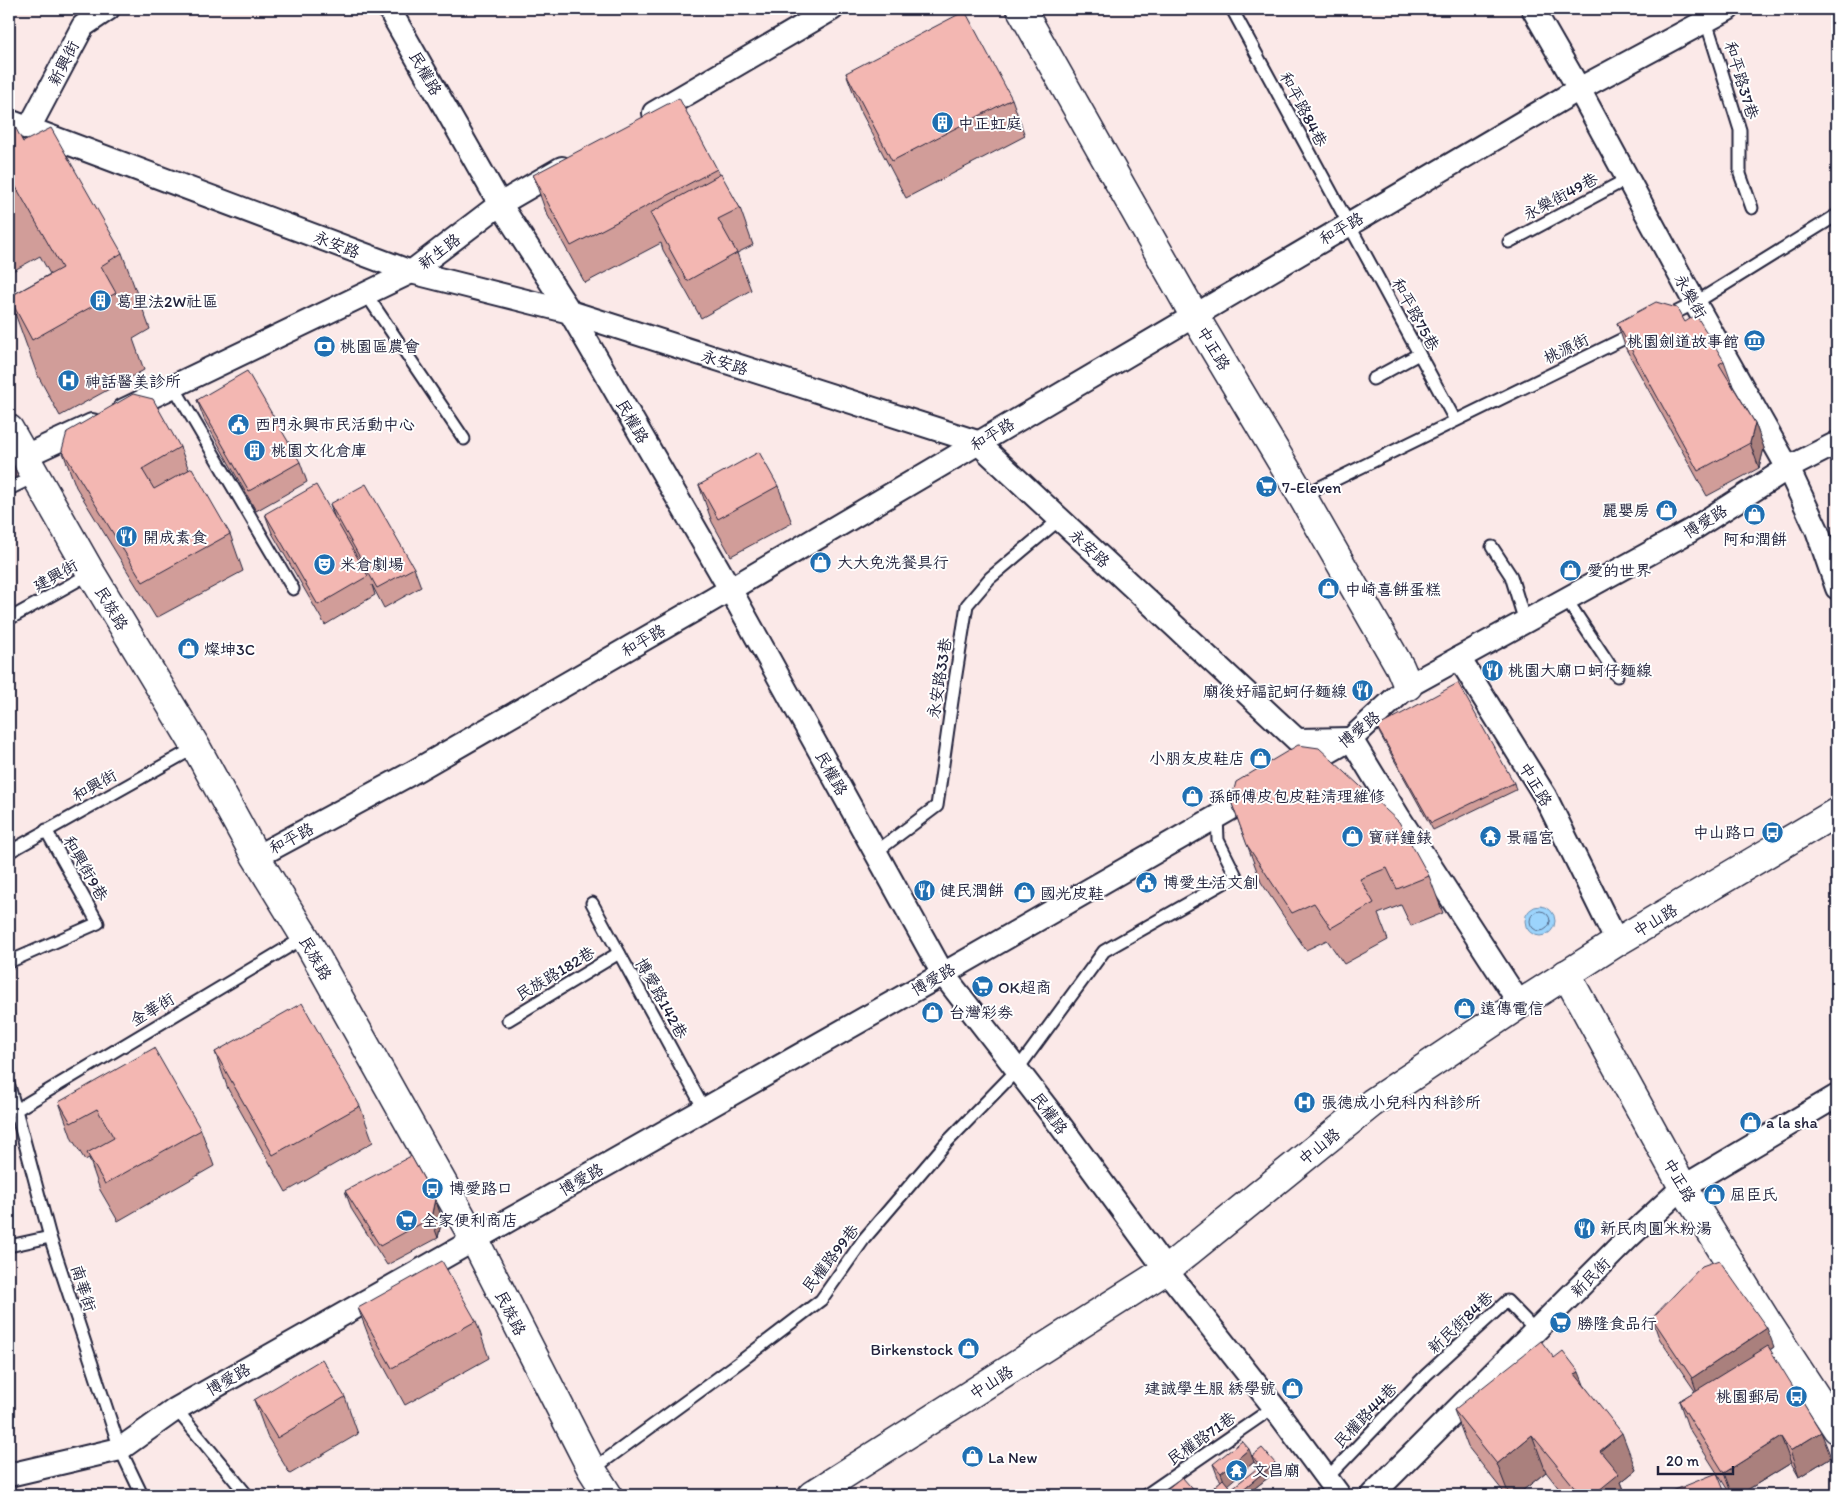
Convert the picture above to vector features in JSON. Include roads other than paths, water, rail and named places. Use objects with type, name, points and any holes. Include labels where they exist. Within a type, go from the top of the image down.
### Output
[{"type":"main road","name":"中正路","points":[[1021,9],[1194,315],[1302,496],[1400,667],[1408,686]]},
{"type":"main road","name":"民族路","points":[[9,429],[91,573],[196,747],[256,857],[305,937],[474,1239],[592,1470],[608,1495]]},
{"type":"main road","name":"中山路","points":[[812,1495],[1166,1270],[1372,1103],[1520,1004],[1618,942],[1837,812]]},
{"type":"main road","name":"中正路","points":[[1566,974],[1683,1187],[1767,1322],[1837,1429]]},
{"type":"street","name":"新興街","points":[[19,124],[83,26],[108,9]]},
{"type":"street","name":"民權路","points":[[389,9],[500,204],[570,312],[730,589],[943,974],[1060,1125],[1166,1270],[1334,1486]]},
{"type":"street","points":[[637,124],[832,9]]},
{"type":"street","name":"永樂街","points":[[1533,9],[1579,89],[1694,304],[1788,468],[1817,530],[1830,545],[1837,588]]},
{"type":"street","name":"和平路","points":[[256,857],[410,774],[730,589],[1579,89],[1728,9]]},
{"type":"street","name":"永安路","points":[[19,124],[411,272],[570,312],[977,442],[1297,740],[1351,739]]},
{"type":"street","name":"新生路","points":[[30,466],[174,387],[411,272],[500,204],[577,159]]},
{"type":"street","name":"博愛路","points":[[9,1475],[120,1449],[176,1409],[943,974],[1351,739],[1408,686],[1690,531],[1788,468],[1837,443]]},
{"type":"street","name":"中正路","points":[[1458,658],[1545,796],[1618,942]]},
{"type":"street","points":[[1351,739],[1398,816],[1520,1004]]},
{"type":"street","name":"新民街","points":[[1372,1495],[1628,1238],[1683,1187],[1837,1096]]},
{"type":"lane","name":"和平路84巷","points":[[1232,9],[1348,224]]},
{"type":"lane","name":"和平路37巷","points":[[1706,21],[1740,130],[1740,174],[1752,208]]},
{"type":"lane","name":"永樂街49巷","points":[[1508,242],[1627,179]]},
{"type":"lane","points":[[1659,321],[1694,304],[1837,215]]},
{"type":"lane","name":"和平路75巷","points":[[1348,224],[1455,420]]},
{"type":"lane","points":[[366,294],[464,439]]},
{"type":"lane","name":"桃源街","points":[[1302,496],[1641,329]]},
{"type":"lane","points":[[1373,379],[1419,354]]},
{"type":"lane","points":[[174,387],[293,589]]},
{"type":"lane","points":[[9,490],[30,466]]},
{"type":"lane","name":"永安路33巷","points":[[876,852],[937,806],[967,605],[990,578],[1060,519]]},
{"type":"lane","points":[[1492,547],[1511,576],[1525,622]]},
{"type":"lane","name":"建興街","points":[[9,619],[91,573]]},
{"type":"lane","points":[[1566,599],[1617,676]]},
{"type":"lane","name":"和興街","points":[[9,852],[196,747]]},
{"type":"lane","name":"民權路99巷","points":[[592,1470],[741,1361],[820,1300],[864,1239],[940,1150],[1017,1070],[1104,951],[1236,876],[1218,840],[1217,816]]},
{"type":"lane","name":"和興街9巷","points":[[9,962],[98,923],[46,830]]},
{"type":"lane","name":"博愛路142巷","points":[[592,903],[704,1109]]},
{"type":"lane","name":"金華街","points":[[16,1110],[305,937]]},
{"type":"lane","name":"民族路182巷","points":[[508,1020],[619,953]]},
{"type":"lane","name":"南華街","points":[[10,1092],[50,1237],[120,1449],[142,1495]]},
{"type":"lane","points":[[9,1246],[50,1237]]},
{"type":"lane","name":"新民街84巷","points":[[1426,1375],[1507,1301],[1536,1331]]},
{"type":"lane","name":"民權路44巷","points":[[1334,1486],[1426,1375]]},
{"type":"lane","name":"民權路71巷","points":[[1146,1495],[1274,1407]]},
{"type":"lane","points":[[176,1409],[247,1495]]},
{"type":"water","points":[[1540,906],[1546,907],[1554,915],[1554,927],[1546,935],[1540,936],[1534,935],[1526,927],[1525,921],[1526,915],[1534,907]]},
{"type":"place","name":"中正虹庭","points":[[942,123]]},
{"type":"place","name":"葛里法2W社區","points":[[100,301]]},
{"type":"place","name":"桃園劍道故事館","points":[[1755,341]]},
{"type":"place","name":"桃園區農會","points":[[324,346]]},
{"type":"place","name":"神話醫美診所","points":[[69,381]]},
{"type":"place","name":"西門永興市民活動中心","points":[[239,424]]},
{"type":"place","name":"桃園文化倉庫","points":[[255,450]]},
{"type":"place","name":"7-Eleven","points":[[1266,487]]},
{"type":"place","name":"麗嬰房","points":[[1666,510]]},
{"type":"place","name":"阿和潤餅","points":[[1755,515]]},
{"type":"place","name":"開成素食","points":[[127,537]]},
{"type":"place","name":"大大免洗餐具行","points":[[821,562]]},
{"type":"place","name":"米倉劇場","points":[[324,564]]},
{"type":"place","name":"愛的世界","points":[[1571,570]]},
{"type":"place","name":"中崎喜餅蛋糕","points":[[1329,589]]},
{"type":"place","name":"燦坤3C","points":[[188,649]]},
{"type":"place","name":"桃園大廟口蚵仔麵線","points":[[1492,670]]},
{"type":"place","name":"廟後好福記蚵仔麵線","points":[[1363,691]]},
{"type":"place","name":"小朋友皮鞋店","points":[[1261,758]]},
{"type":"place","name":"孫師傅皮包皮鞋清理維修","points":[[1193,796]]},
{"type":"place","name":"中山路口","points":[[1773,832]]},
{"type":"place","name":"寶祥鐘錶","points":[[1352,837]]},
{"type":"place","name":"景福宮","points":[[1490,837]]},
{"type":"place","name":"博愛生活文創","points":[[1147,882]]},
{"type":"place","name":"健民潤餅","points":[[924,890]]},
{"type":"place","name":"國光皮鞋","points":[[1024,893]]},
{"type":"place","name":"OK超商","points":[[982,987]]},
{"type":"place","name":"遠傳電信","points":[[1464,1008]]},
{"type":"place","name":"台灣彩券","points":[[933,1012]]},
{"type":"place","name":"張德成小兒科內科診所","points":[[1305,1102]]},
{"type":"place","name":"a la sha","points":[[1750,1122]]},
{"type":"place","name":"博愛路口","points":[[433,1188]]},
{"type":"place","name":"屈臣氏","points":[[1714,1194]]},
{"type":"place","name":"全家便利商店","points":[[406,1220]]},
{"type":"place","name":"新民肉圓米粉湯","points":[[1584,1228]]},
{"type":"place","name":"勝隆食品行","points":[[1561,1323]]},
{"type":"place","name":"Birkenstock","points":[[969,1349]]},
{"type":"place","name":"建誠學生服 綉學號","points":[[1292,1388]]},
{"type":"place","name":"桃園郵局","points":[[1796,1396]]},
{"type":"place","name":"La New","points":[[972,1457]]},
{"type":"place","name":"文昌廟","points":[[1236,1470]]}]
